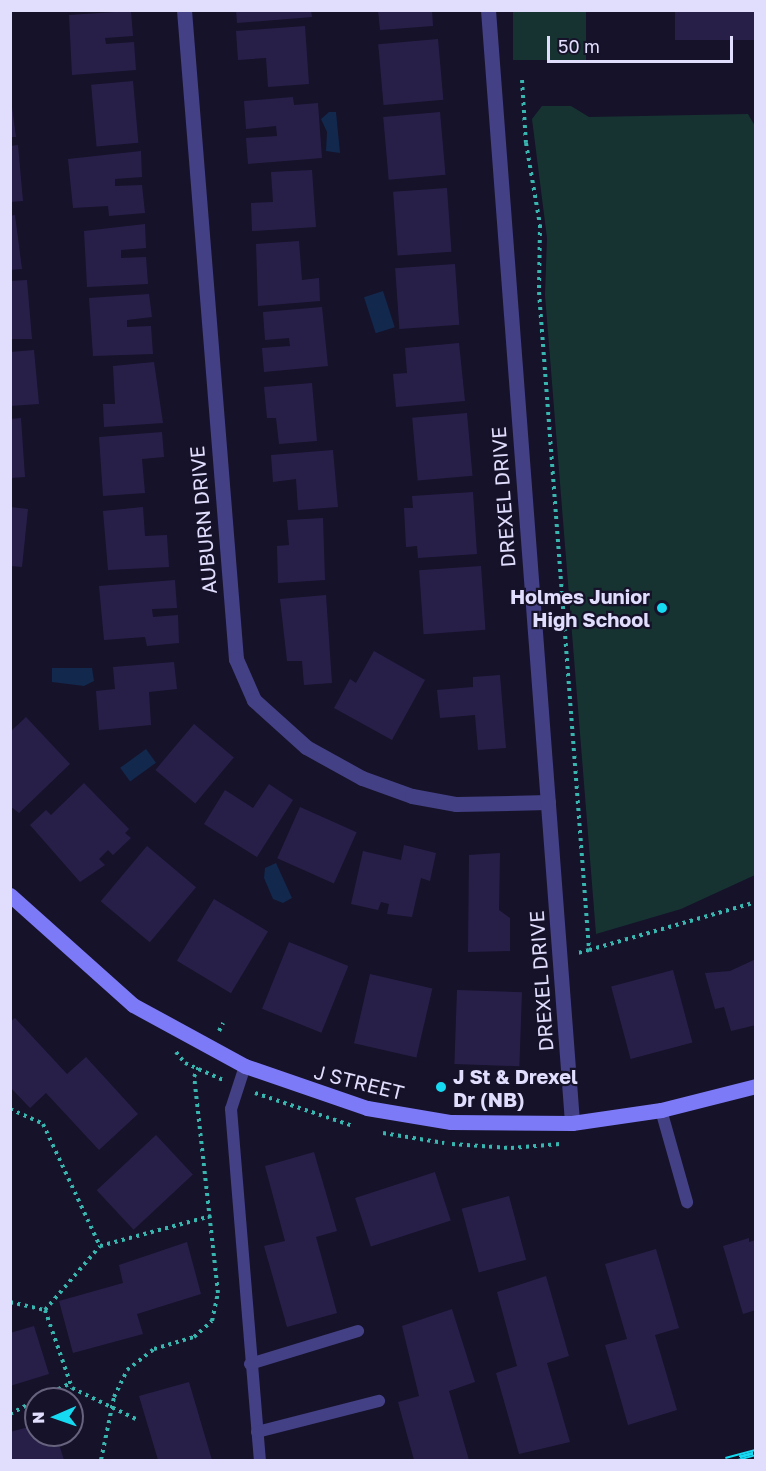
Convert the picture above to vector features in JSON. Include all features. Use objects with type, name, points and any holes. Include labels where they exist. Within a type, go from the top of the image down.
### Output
[{"type":"street","name":"AUBURN DRIVE","points":[[184,10],[236,659],[254,700],[306,747],[362,778],[412,796],[456,804],[548,802]]},
{"type":"street","name":"DREXEL DRIVE","points":[[488,10],[572,1123]]},
{"type":"street","name":"J STREET","points":[[10,895],[133,1005],[245,1066],[330,1098],[410,1116],[496,1125],[572,1123],[661,1110],[756,1086]]},
{"type":"lane","points":[[245,1066],[231,1108],[250,1364],[260,1461]]},
{"type":"lane","points":[[661,1110],[687,1202]]},
{"type":"lane","points":[[250,1364],[358,1331]]},
{"type":"lane","points":[[257,1432],[379,1401]]},
{"type":"path","points":[[522,80],[526,143],[540,225],[538,292],[589,950]]},
{"type":"path","points":[[560,958],[756,902]]},
{"type":"path","points":[[101,1461],[111,1406],[127,1370],[154,1349],[194,1337],[212,1321],[218,1293],[197,1070]]},
{"type":"path","points":[[10,1108],[43,1124],[100,1246]]},
{"type":"path","points":[[45,1310],[100,1246],[211,1216]]},
{"type":"path","points":[[10,1302],[45,1310]]},
{"type":"path","points":[[45,1310],[69,1384],[138,1420]]},
{"type":"path","points":[[63,1387],[69,1384]]},
{"type":"path","points":[[10,1414],[24,1407]]},
{"type":"green space","points":[[513,11],[586,11],[586,60],[513,60]]},
{"type":"green space","name":"Holmes Junior High School","points":[[542,106],[571,106],[589,117],[748,114],[755,126],[755,875],[681,909],[596,934],[545,295],[547,238],[532,119]]},
{"type":"water","points":[[329,112],[336,112],[340,153],[326,151],[327,132],[321,119]]},
{"type":"water","points":[[383,291],[395,327],[376,333],[364,297]]},
{"type":"water","points":[[52,668],[92,668],[94,681],[84,686],[52,682]]},
{"type":"water","points":[[146,749],[156,763],[130,782],[120,768]]},
{"type":"water","points":[[276,863],[292,898],[283,903],[273,899],[264,878],[265,868]]},
{"type":"building","points":[[236,10],[311,10],[312,17],[237,23]]},
{"type":"building","points":[[378,10],[432,10],[433,26],[380,30]]},
{"type":"building","points":[[675,10],[756,10],[756,40],[675,40]]},
{"type":"building","points":[[131,11],[133,36],[105,38],[106,44],[134,42],[136,70],[72,75],[69,15]]},
{"type":"building","points":[[305,26],[309,84],[268,87],[266,58],[238,60],[236,31]]},
{"type":"building","points":[[438,39],[443,100],[384,105],[378,44]]},
{"type":"building","points":[[133,81],[138,143],[97,146],[91,85]]},
{"type":"building","points":[[10,92],[16,137],[10,137]]},
{"type":"building","points":[[293,97],[294,105],[318,103],[322,158],[248,164],[246,138],[277,136],[276,126],[246,129],[244,101]]},
{"type":"building","points":[[440,112],[445,175],[389,180],[383,117]]},
{"type":"building","points":[[18,145],[23,201],[10,202],[10,146]]},
{"type":"building","points":[[141,151],[142,177],[115,179],[115,186],[142,185],[145,213],[109,216],[108,206],[73,208],[68,159]]},
{"type":"building","points":[[312,170],[316,227],[252,231],[251,203],[273,202],[271,172]]},
{"type":"building","points":[[447,188],[451,252],[398,256],[393,192]]},
{"type":"building","points":[[15,215],[22,269],[10,270],[10,216]]},
{"type":"building","points":[[145,224],[146,248],[121,250],[121,258],[146,257],[148,284],[87,287],[84,231]]},
{"type":"building","points":[[299,241],[302,280],[319,278],[320,301],[258,306],[256,244]]},
{"type":"building","points":[[455,264],[459,325],[399,329],[395,268]]},
{"type":"building","points":[[27,280],[32,339],[10,339],[10,281]]},
{"type":"building","points":[[149,294],[152,317],[127,320],[127,327],[151,326],[153,354],[93,356],[89,298]]},
{"type":"building","points":[[322,307],[328,366],[264,372],[262,348],[290,346],[289,338],[265,340],[263,312]]},
{"type":"building","points":[[459,343],[465,401],[396,407],[393,374],[407,373],[405,348]]},
{"type":"building","points":[[34,350],[39,404],[10,406],[10,352]]},
{"type":"building","points":[[154,362],[163,423],[104,427],[103,404],[115,404],[113,366]]},
{"type":"building","points":[[312,383],[317,441],[279,444],[276,418],[267,418],[264,387]]},
{"type":"building","points":[[467,413],[472,476],[418,481],[412,418]]},
{"type":"building","points":[[21,418],[25,477],[10,478],[10,419]]},
{"type":"building","points":[[162,432],[164,457],[142,459],[145,493],[103,496],[99,437]]},
{"type":"building","points":[[333,450],[338,507],[298,510],[296,479],[273,482],[271,455]]},
{"type":"building","points":[[473,492],[477,554],[418,558],[417,546],[406,547],[404,508],[413,508],[412,496]]},
{"type":"building","points":[[10,507],[28,509],[22,567],[10,566]]},
{"type":"building","points":[[143,507],[145,536],[167,535],[169,567],[108,570],[103,511]]},
{"type":"building","points":[[323,518],[325,580],[278,583],[277,546],[289,545],[287,520]]},
{"type":"building","points":[[481,566],[485,630],[424,634],[419,570]]},
{"type":"building","points":[[175,580],[177,608],[152,609],[153,617],[178,615],[179,643],[147,646],[145,637],[104,640],[99,586]]},
{"type":"building","points":[[326,595],[332,683],[304,685],[302,661],[287,661],[280,599]]},
{"type":"building","points":[[374,651],[425,680],[392,740],[334,708],[350,679],[356,683]]},
{"type":"building","points":[[174,662],[177,689],[149,692],[151,725],[99,730],[96,691],[115,689],[113,667]]},
{"type":"building","points":[[500,675],[506,748],[478,750],[475,715],[440,718],[437,690],[473,687],[473,677]]},
{"type":"building","points":[[26,717],[70,764],[19,813],[10,806],[10,732]]},
{"type":"building","points":[[194,724],[234,757],[195,803],[155,770]]},
{"type":"building","points":[[84,783],[129,829],[125,833],[131,838],[113,855],[108,850],[99,859],[105,865],[80,882],[30,825],[46,810],[51,815]]},
{"type":"building","points":[[269,784],[293,800],[257,857],[204,824],[225,790],[253,808]]},
{"type":"building","points":[[300,807],[357,832],[334,883],[277,858]]},
{"type":"building","points":[[404,845],[436,853],[430,881],[421,878],[412,917],[387,914],[389,904],[381,902],[378,910],[351,904],[363,851],[401,860]]},
{"type":"building","points":[[147,846],[196,887],[150,942],[101,901]]},
{"type":"building","points":[[500,853],[499,910],[510,918],[510,951],[468,952],[469,855]]},
{"type":"building","points":[[214,899],[268,931],[231,993],[177,961]]},
{"type":"building","points":[[289,942],[348,966],[321,1033],[262,1009]]},
{"type":"building","points":[[756,959],[756,1025],[731,1031],[724,1007],[715,1009],[705,973],[730,971]]},
{"type":"building","points":[[673,970],[692,1042],[631,1059],[611,987]]},
{"type":"building","points":[[370,974],[432,988],[416,1058],[354,1043]]},
{"type":"building","points":[[457,990],[522,992],[519,1066],[454,1064]]},
{"type":"building","points":[[15,1018],[67,1074],[86,1057],[138,1114],[99,1150],[46,1093],[30,1108],[10,1087],[10,1022]]},
{"type":"building","points":[[156,1135],[193,1174],[134,1230],[97,1190]]},
{"type":"building","points":[[314,1152],[337,1231],[316,1237],[337,1313],[287,1327],[264,1246],[285,1241],[265,1166]]},
{"type":"building","points":[[435,1172],[451,1221],[371,1246],[355,1198]]},
{"type":"building","points":[[509,1196],[526,1260],[479,1272],[462,1209]]},
{"type":"building","points":[[749,1238],[749,1242],[756,1240],[756,1310],[743,1314],[723,1246]]},
{"type":"building","points":[[187,1242],[201,1294],[137,1314],[143,1334],[73,1353],[59,1301],[123,1283],[119,1265]]},
{"type":"building","points":[[656,1249],[679,1328],[655,1335],[677,1410],[628,1425],[605,1345],[627,1339],[605,1264]]},
{"type":"building","points":[[546,1276],[569,1356],[547,1363],[570,1442],[519,1454],[496,1373],[517,1366],[497,1292]]},
{"type":"building","points":[[452,1309],[475,1382],[449,1391],[469,1460],[414,1460],[398,1402],[419,1396],[402,1326]]},
{"type":"building","points":[[34,1326],[49,1374],[10,1386],[10,1333]]},
{"type":"building","points":[[189,1382],[212,1460],[158,1460],[139,1396]]},
{"type":"building","points":[[24,1428],[24,1447],[60,1447],[64,1460],[10,1460],[10,1432]]},
{"type":"railway","points":[[726,1460],[756,1452]]},
{"type":"place","name":"Holmes Junior High School","points":[[662,608]]},
{"type":"place","name":"J St & Drexel Dr (NB)","points":[[441,1087]]}]
